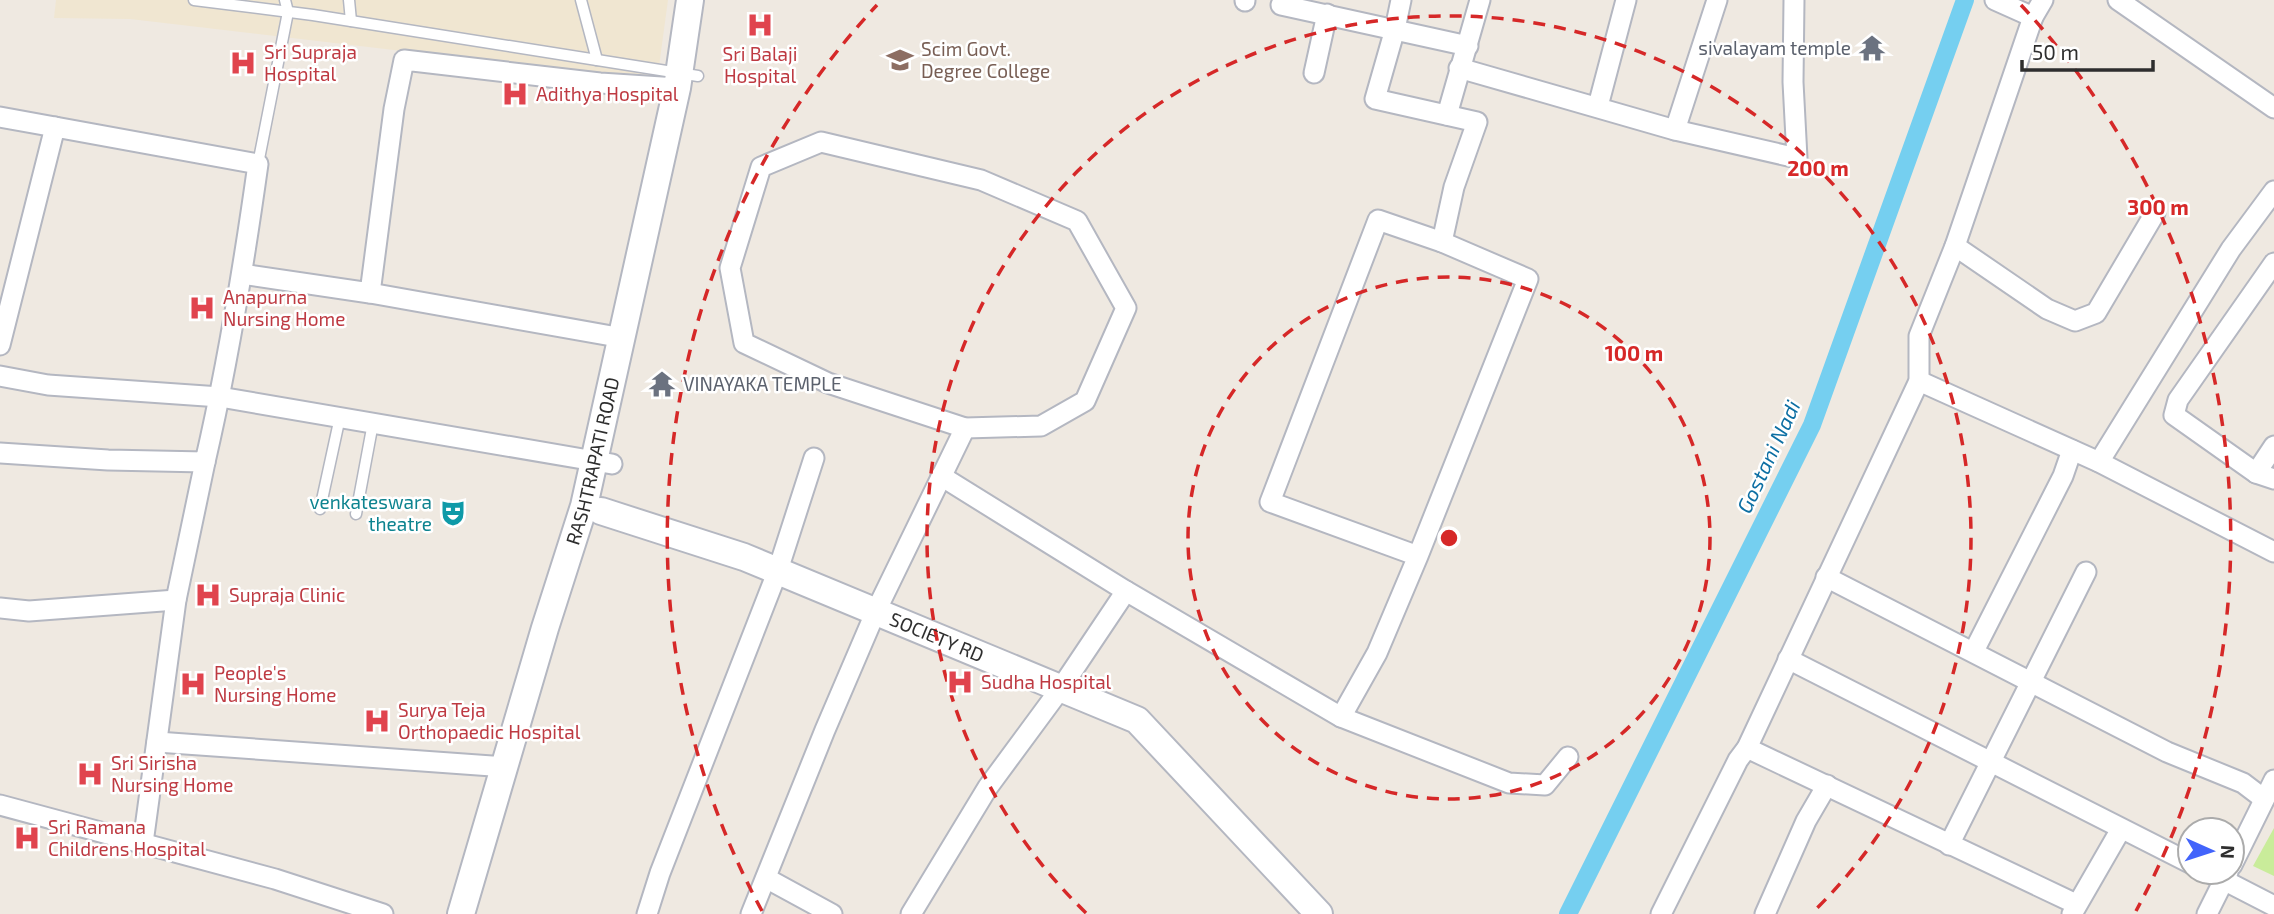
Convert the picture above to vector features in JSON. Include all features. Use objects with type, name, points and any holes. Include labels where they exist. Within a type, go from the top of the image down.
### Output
[{"type":"street","name":"RASHTRAPATI ROAD","points":[[461,914],[545,628],[584,506],[603,462],[685,79],[690,0]]},
{"type":"street","name":"RASHTRAPATI ROAD","points":[[480,914],[601,511],[603,462],[623,338],[685,79],[708,0]]},
{"type":"street","points":[[1401,0],[1375,99],[1477,122],[1454,187],[1442,242]]},
{"type":"street","points":[[1447,115],[1480,0]]},
{"type":"street","points":[[1598,106],[1626,0]]},
{"type":"street","points":[[1675,130],[1717,0]]},
{"type":"street","points":[[1459,68],[1675,130],[1797,158],[1793,82],[1794,0]]},
{"type":"street","points":[[1661,914],[1738,760],[1747,748],[1920,381],[1919,336],[1955,246],[2038,8],[1995,0]]},
{"type":"street","points":[[2118,0],[2274,108]]},
{"type":"street","points":[[1281,5],[1321,9],[1468,46]]},
{"type":"street","points":[[1314,73],[1321,9]]},
{"type":"street","points":[[370,293],[394,109],[404,60],[600,83],[685,79]]},
{"type":"street","points":[[0,117],[258,164],[220,397],[176,600],[143,843]]},
{"type":"street","points":[[0,345],[55,127]]},
{"type":"street","points":[[821,142],[981,180],[1077,221],[1126,308],[1085,401],[1041,426],[965,428],[828,383],[744,343],[730,268],[761,167],[821,142]]},
{"type":"street","points":[[2099,462],[2231,249],[2274,191]]},
{"type":"street","points":[[1955,246],[2047,309],[2075,321],[2096,313],[2124,270],[2155,213]]},
{"type":"street","points":[[1341,718],[1377,653],[1418,556],[1528,279],[1442,242],[1378,220],[1270,502],[1418,556]]},
{"type":"street","points":[[2274,263],[2178,400],[2174,415],[2265,476],[2274,446]]},
{"type":"street","points":[[242,274],[370,293],[623,338]]},
{"type":"street","points":[[0,376],[48,385],[220,397],[603,462]]},
{"type":"street","points":[[1920,381],[2099,462],[2274,552]]},
{"type":"street","points":[[751,914],[876,611],[965,428]]},
{"type":"street","points":[[1973,651],[2063,476],[2072,450]]},
{"type":"street","points":[[0,453],[108,460],[205,462]]},
{"type":"street","points":[[647,914],[660,873],[778,570],[814,458]]},
{"type":"street","points":[[941,477],[1126,591],[1341,718],[1508,783],[1545,785],[1568,757]]},
{"type":"street","name":"SOCIETY RD","points":[[601,511],[778,570],[1137,720],[1319,914]]},
{"type":"street","points":[[1949,845],[2086,572]]},
{"type":"street","points":[[1826,577],[2167,752],[2243,783],[2264,799]]},
{"type":"street","points":[[911,914],[988,788],[1061,688],[1126,591]]},
{"type":"street","points":[[0,608],[29,611],[176,600]]},
{"type":"street","points":[[1788,659],[2176,856]]},
{"type":"street","points":[[157,742],[506,767]]},
{"type":"street","points":[[1747,748],[1949,845],[2074,909],[2122,829]]},
{"type":"street","points":[[2246,831],[2274,780]]},
{"type":"street","points":[[1765,914],[1806,821],[1827,785]]},
{"type":"street","points":[[0,805],[275,878],[383,914]]},
{"type":"street","points":[[766,877],[832,914]]},
{"type":"street","points":[[2207,914],[2218,886]]},
{"type":"street","points":[[2244,886],[2274,906]]},
{"type":"lane","points":[[194,0],[351,21],[597,60],[685,79]]},
{"type":"lane","points":[[258,164],[288,12],[285,0]]},
{"type":"lane","points":[[349,0],[351,21]]},
{"type":"lane","points":[[581,0],[597,60]]},
{"type":"lane","points":[[320,509],[340,417]]},
{"type":"lane","points":[[356,514],[373,423]]},
{"type":"shaded area","points":[[56,0],[668,0],[657,81],[130,19],[54,18]]},
{"type":"green space","points":[[2274,828],[2274,876],[2253,866]]},
{"type":"waterway","name":"Gostani Nadi","points":[[1568,914],[1812,425],[1965,0]]},
{"type":"place","name":"Sri Balaji Hospital","points":[[760,25]]},
{"type":"place","name":"sivalayam temple","points":[[1872,48]]},
{"type":"place","name":"Scim Govt. Degree College","points":[[900,60]]},
{"type":"place","name":"Sri Supraja Hospital","points":[[243,63]]},
{"type":"place","name":"Adithya Hospital","points":[[515,94]]},
{"type":"place","name":"Anapurna Nursing Home","points":[[202,308]]},
{"type":"place","name":"VINAYAKA TEMPLE","points":[[662,384]]},
{"type":"place","name":"venkateswara theatre","points":[[453,513]]},
{"type":"place","name":"Supraja Clinic","points":[[208,595]]},
{"type":"place","name":"Sudha Hospital","points":[[960,682]]},
{"type":"place","name":"People's Nursing Home","points":[[193,684]]},
{"type":"place","name":"Surya Teja Orthopaedic Hospital","points":[[377,721]]},
{"type":"place","name":"Sri Sirisha Nursing Home","points":[[90,774]]},
{"type":"place","name":"Sri Ramana Childrens Hospital","points":[[27,838]]}]
